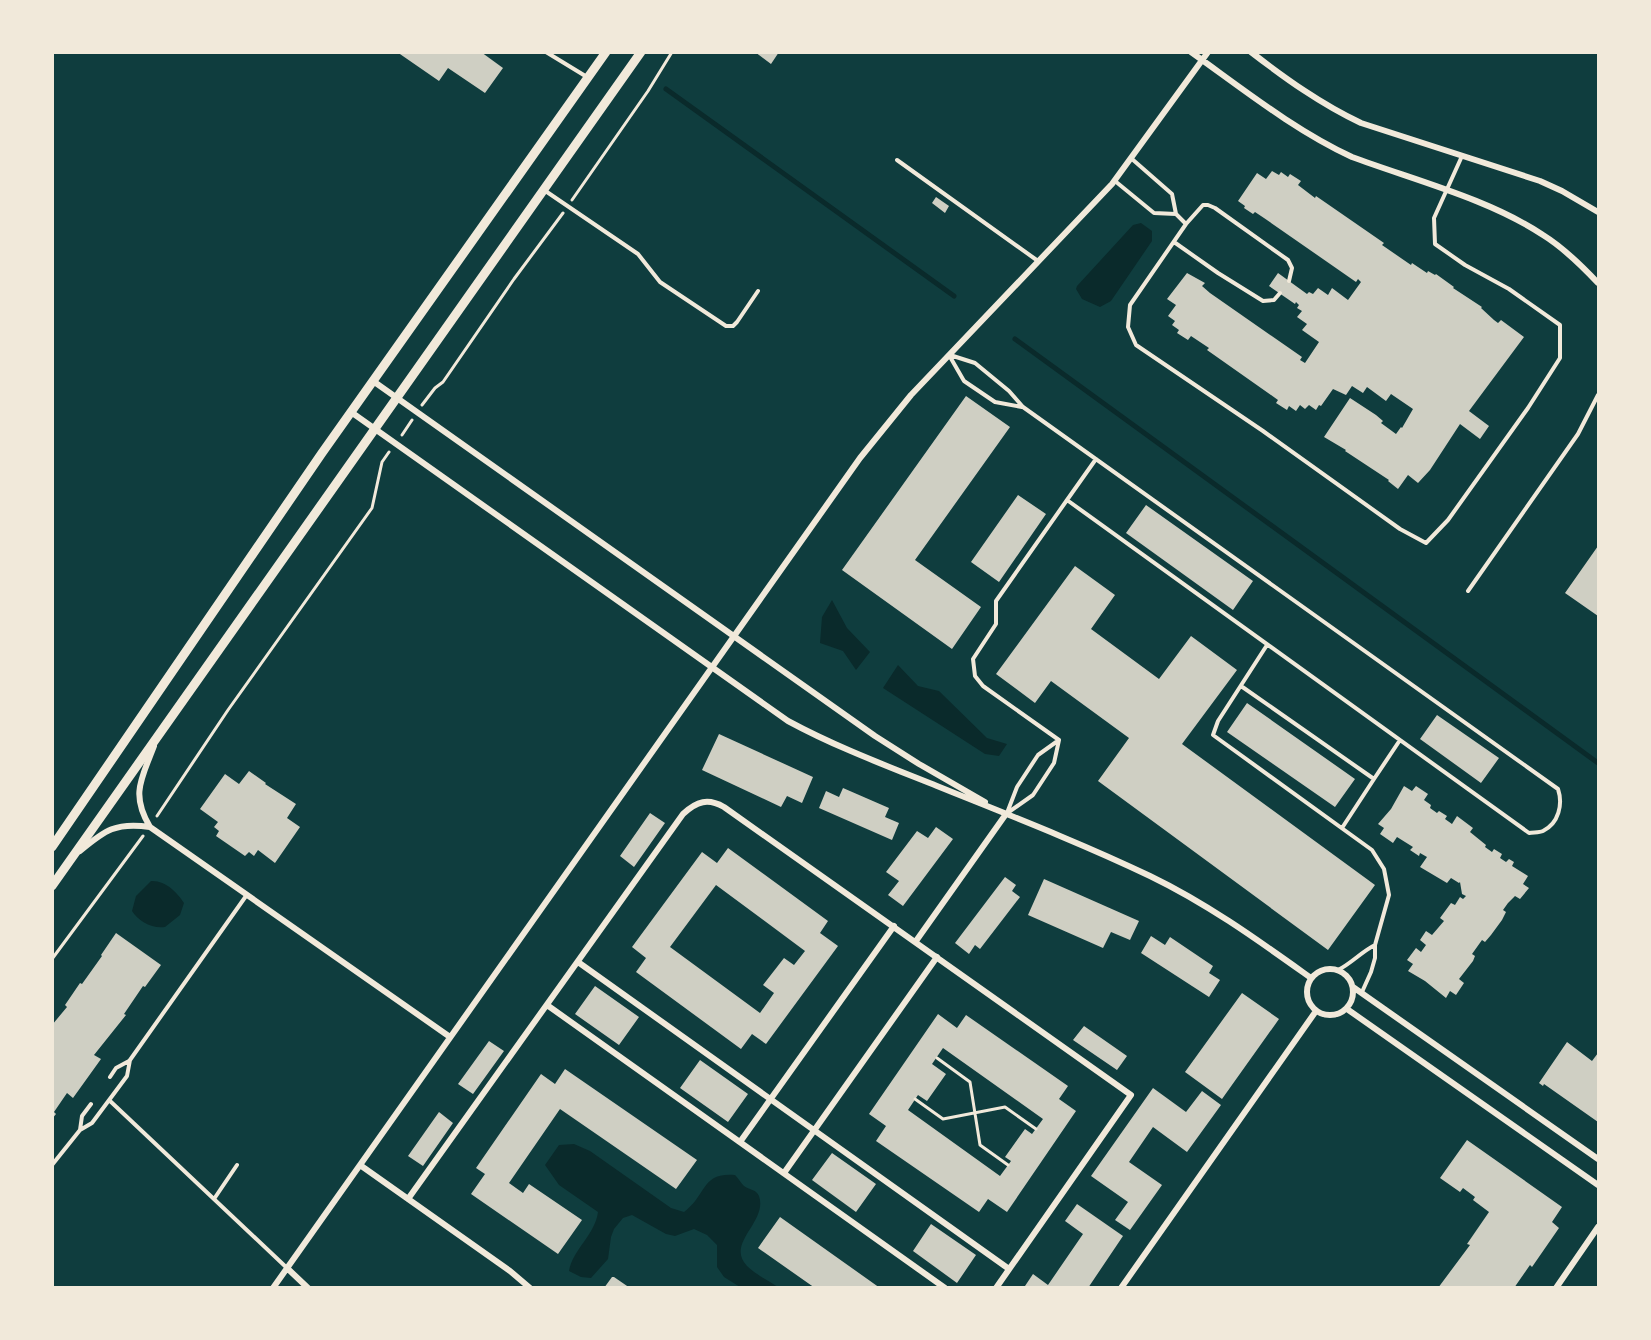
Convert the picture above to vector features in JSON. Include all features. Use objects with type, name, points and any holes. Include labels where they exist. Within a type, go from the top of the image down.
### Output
[{"type":"street","points":[[52,847],[351,412],[606,52]]},
{"type":"street","points":[[52,886],[641,52]]},
{"type":"street","points":[[1191,52],[1331,148],[1352,158],[1506,214],[1545,236],[1599,283]]},
{"type":"street","points":[[273,1287],[860,458],[911,395],[1114,181],[1208,52]]},
{"type":"street","points":[[1251,52],[1290,83],[1336,111],[1361,123],[1540,181],[1599,212]]},
{"type":"street","points":[[373,381],[875,736],[1006,814]]},
{"type":"street","points":[[351,412],[788,721],[863,756],[1006,814],[1176,889],[1232,922],[1311,978]]},
{"type":"street","points":[[158,737],[139,786],[138,801],[142,814],[150,827],[450,1037]]},
{"type":"street","points":[[408,1199],[683,814],[692,806],[703,801],[713,801],[916,941],[1131,1095],[996,1287]]},
{"type":"street","points":[[916,941],[1006,814]]},
{"type":"street","points":[[73,856],[112,828],[124,825],[150,827]]},
{"type":"street","points":[[740,1142],[894,926]]},
{"type":"street","points":[[784,1173],[937,957]]},
{"type":"street","points":[[578,962],[1009,1269]]},
{"type":"street","points":[[1323,970],[1338,970],[1350,980],[1353,987],[1352,999],[1347,1009],[1328,1016],[1316,1011],[1307,999],[1307,986],[1311,978],[1323,970]]},
{"type":"street","points":[[1353,987],[1599,1159]]},
{"type":"street","points":[[547,1005],[945,1287]]},
{"type":"street","points":[[1347,1009],[1599,1185]]},
{"type":"street","points":[[1121,1287],[1316,1011]]},
{"type":"street","points":[[360,1165],[530,1287]]},
{"type":"street","points":[[1556,1287],[1599,1227]]},
{"type":"street","points":[[287,1268],[308,1287]]},
{"type":"lane","points":[[546,52],[588,78]]},
{"type":"lane","points":[[1289,281],[1292,268],[1288,260],[1215,208],[1203,205],[1186,224],[1131,305],[1128,327],[1136,345],[1263,431],[1400,529],[1426,543],[1448,520],[1528,408],[1560,358],[1560,325],[1509,289],[1465,265],[1435,244],[1434,218],[1462,156]]},
{"type":"lane","points":[[1132,159],[1172,194],[1176,214],[1186,224]]},
{"type":"lane","points":[[897,160],[1038,261]]},
{"type":"lane","points":[[1114,181],[1154,213],[1176,214]]},
{"type":"lane","points":[[544,190],[638,254],[660,282],[726,326],[733,326],[737,322],[758,291]]},
{"type":"lane","points":[[1174,243],[1263,301],[1274,300],[1280,293]]},
{"type":"lane","points":[[949,354],[975,363],[1009,391],[1023,407],[1558,789],[1562,799],[1560,811],[1543,831],[1528,833],[1067,500]]},
{"type":"lane","points":[[949,354],[964,381],[995,402],[1023,407]]},
{"type":"lane","points":[[1468,591],[1578,434],[1599,395]]},
{"type":"lane","points":[[1059,740],[984,686],[975,676],[974,659],[996,624],[996,601],[1096,459]]},
{"type":"lane","points":[[1267,645],[1218,721],[1213,735],[1372,850],[1384,869],[1389,895],[1375,945],[1375,958],[1361,993]]},
{"type":"lane","points":[[1241,686],[1374,779]]},
{"type":"lane","points":[[1006,814],[1017,787],[1038,755],[1059,740]]},
{"type":"lane","points":[[1006,814],[1033,795],[1054,763],[1059,740]]},
{"type":"lane","points":[[1342,828],[1400,740]]},
{"type":"lane","points":[[52,1166],[80,1130],[92,1123],[127,1076],[130,1060],[246,896]]},
{"type":"lane","points":[[1338,970],[1350,964],[1362,951],[1375,945]]},
{"type":"lane","points":[[110,1077],[116,1068],[130,1060]]},
{"type":"lane","points":[[109,1100],[287,1268]]},
{"type":"lane","points":[[80,1130],[82,1116],[91,1104]]},
{"type":"lane","points":[[214,1198],[237,1166]]},
{"type":"path","points":[[157,816],[228,710],[372,508],[382,462],[435,388],[443,382],[568,206],[648,92],[672,52]]},
{"type":"path","points":[[52,959],[143,837]]},
{"type":"path","points":[[936,1058],[970,1082],[980,1145],[1008,1165]]},
{"type":"path","points":[[915,1099],[943,1119],[1005,1107],[1036,1129]]},
{"type":"water","points":[[1141,223],[1152,231],[1152,241],[1111,301],[1100,307],[1082,299],[1076,289],[1077,286],[1133,225]]},
{"type":"water","points":[[832,600],[847,628],[870,652],[856,670],[843,651],[820,643],[822,617]]},
{"type":"water","points":[[898,665],[918,686],[939,691],[987,738],[1007,744],[999,756],[985,754],[883,688]]},
{"type":"water","points":[[151,881],[161,882],[170,888],[184,903],[180,915],[165,927],[146,924],[132,911],[136,896]]},
{"type":"water","points":[[574,1144],[590,1151],[671,1208],[684,1212],[710,1181],[724,1175],[735,1175],[744,1186],[758,1194],[760,1206],[758,1215],[741,1249],[742,1257],[750,1269],[778,1287],[740,1287],[724,1277],[717,1267],[717,1245],[707,1235],[694,1229],[675,1236],[666,1234],[632,1215],[623,1218],[614,1229],[608,1259],[591,1278],[581,1277],[569,1271],[571,1263],[593,1228],[598,1212],[559,1185],[545,1165],[559,1145]]},
{"type":"building","points":[[397,52],[481,52],[503,68],[485,93],[448,68],[439,81]]},
{"type":"building","points":[[755,52],[779,52],[771,64]]},
{"type":"building","points":[[1272,171],[1279,175],[1281,172],[1288,177],[1290,174],[1301,181],[1298,185],[1384,243],[1382,245],[1411,265],[1412,263],[1427,273],[1428,271],[1436,274],[1482,307],[1498,323],[1501,320],[1524,337],[1469,411],[1489,426],[1480,439],[1460,424],[1430,470],[1418,483],[1408,475],[1398,489],[1389,480],[1324,437],[1350,398],[1376,415],[1383,421],[1381,423],[1396,434],[1413,409],[1391,394],[1386,401],[1367,387],[1363,393],[1352,386],[1346,395],[1333,389],[1316,410],[1309,405],[1305,409],[1300,405],[1296,411],[1289,406],[1287,410],[1276,403],[1278,400],[1207,350],[1209,348],[1191,336],[1188,340],[1177,333],[1179,330],[1172,325],[1175,321],[1168,316],[1176,305],[1167,299],[1187,273],[1205,283],[1202,286],[1210,293],[1302,357],[1300,360],[1305,363],[1319,342],[1302,330],[1307,324],[1297,317],[1302,311],[1297,308],[1299,305],[1269,286],[1278,273],[1307,294],[1309,292],[1313,294],[1318,288],[1328,295],[1332,288],[1348,300],[1361,282],[1358,279],[1356,282],[1255,212],[1253,214],[1244,208],[1245,206],[1238,201],[1257,173],[1266,179]]},
{"type":"building","points":[[936,197],[949,206],[945,213],[932,203]]},
{"type":"building","points":[[966,396],[1010,427],[915,560],[981,607],[952,649],[842,570]]},
{"type":"building","points":[[1018,495],[1046,514],[999,582],[971,562]]},
{"type":"building","points":[[1146,505],[1253,581],[1233,610],[1126,533]]},
{"type":"building","points":[[1598,546],[1598,616],[1565,593]]},
{"type":"building","points":[[1075,566],[1115,595],[1091,629],[1159,679],[1191,636],[1237,670],[1182,744],[1375,885],[1328,950],[1098,781],[1129,738],[1051,681],[1035,703],[996,674]]},
{"type":"building","points":[[1247,703],[1355,779],[1335,807],[1227,732]]},
{"type":"building","points":[[1437,715],[1499,758],[1481,783],[1420,739]]},
{"type":"building","points":[[719,734],[813,777],[802,803],[787,796],[781,807],[702,770]]},
{"type":"building","points":[[249,771],[296,804],[287,818],[300,827],[275,863],[258,850],[254,856],[249,852],[245,856],[216,836],[219,831],[214,827],[218,822],[200,809],[225,774],[239,784]]},
{"type":"building","points":[[1404,786],[1412,791],[1416,786],[1428,794],[1424,800],[1431,805],[1430,808],[1447,816],[1445,819],[1452,824],[1457,816],[1473,828],[1470,832],[1486,845],[1485,847],[1492,852],[1494,849],[1502,854],[1500,858],[1506,862],[1509,859],[1514,862],[1512,866],[1528,876],[1523,884],[1529,888],[1520,899],[1515,896],[1508,903],[1503,910],[1506,912],[1502,920],[1485,942],[1482,940],[1472,954],[1475,956],[1473,961],[1459,979],[1464,983],[1456,995],[1450,991],[1446,998],[1408,971],[1413,964],[1407,960],[1416,948],[1421,952],[1426,945],[1420,940],[1426,931],[1432,935],[1444,921],[1440,918],[1451,903],[1455,905],[1460,897],[1463,899],[1466,896],[1462,894],[1460,882],[1451,878],[1447,883],[1420,867],[1427,857],[1420,853],[1419,856],[1410,850],[1413,847],[1397,837],[1393,843],[1380,834],[1384,828],[1378,824],[1391,809]]},
{"type":"building","points":[[843,788],[889,808],[885,817],[899,823],[892,840],[819,808],[826,791],[839,797]]},
{"type":"building","points":[[650,813],[665,823],[634,867],[620,856]]},
{"type":"building","points":[[936,827],[953,839],[903,906],[888,895],[899,881],[886,872],[917,831],[928,838]]},
{"type":"building","points":[[728,848],[828,921],[820,933],[838,946],[766,1044],[752,1034],[741,1049],[636,972],[646,958],[632,947],[702,852],[717,863]],"holes":[[[716,885],[805,951],[794,965],[784,958],[763,985],[774,993],[760,1013],[670,947]]]},
{"type":"building","points":[[1005,877],[1016,885],[1012,891],[1020,897],[980,949],[975,945],[969,954],[955,943]]},
{"type":"building","points":[[1044,879],[1139,921],[1130,940],[1111,932],[1103,948],[1028,915]]},
{"type":"building","points":[[116,933],[161,965],[145,987],[143,986],[124,1014],[126,1015],[94,1055],[101,1059],[73,1098],[67,1093],[52,1119],[52,1025],[67,1007],[65,1005],[102,956]]},
{"type":"building","points":[[1151,936],[1165,945],[1170,937],[1213,966],[1209,973],[1220,980],[1209,997],[1141,953]]},
{"type":"building","points":[[595,986],[639,1017],[619,1045],[575,1014]]},
{"type":"building","points":[[1242,993],[1279,1019],[1222,1099],[1185,1072]]},
{"type":"building","points":[[938,1014],[957,1028],[966,1015],[1068,1086],[1059,1099],[1076,1111],[1007,1212],[988,1199],[979,1212],[876,1141],[886,1126],[869,1114]],"holes":[[[943,1048],[1043,1119],[1032,1134],[1025,1129],[1005,1157],[1011,1161],[1000,1176],[908,1110],[918,1095],[927,1101],[946,1074],[932,1064]]]},
{"type":"building","points":[[1084,1026],[1127,1056],[1117,1070],[1073,1040]]},
{"type":"building","points":[[489,1041],[504,1051],[473,1094],[458,1084]]},
{"type":"building","points":[[1567,1042],[1592,1061],[1598,1053],[1598,1122],[1544,1084],[1543,1086],[1539,1083]]},
{"type":"building","points":[[700,1060],[748,1094],[728,1122],[680,1088]]},
{"type":"building","points":[[565,1069],[697,1160],[676,1189],[560,1109],[509,1183],[523,1193],[529,1184],[582,1220],[558,1254],[471,1194],[485,1174],[476,1168],[541,1074],[555,1084]]},
{"type":"building","points":[[1153,1088],[1186,1112],[1202,1091],[1221,1105],[1187,1152],[1153,1127],[1129,1162],[1162,1185],[1130,1230],[1115,1220],[1128,1202],[1091,1176]]},
{"type":"building","points":[[439,1112],[453,1123],[423,1166],[408,1156]]},
{"type":"building","points":[[1467,1140],[1562,1207],[1552,1222],[1559,1228],[1532,1267],[1530,1265],[1514,1288],[1438,1288],[1470,1245],[1467,1244],[1489,1212],[1473,1200],[1475,1197],[1463,1188],[1460,1192],[1440,1178]]},
{"type":"building","points":[[832,1153],[876,1184],[856,1212],[812,1180]]},
{"type":"building","points":[[1077,1204],[1123,1236],[1088,1288],[1028,1288],[1025,1286],[1033,1274],[1048,1285],[1083,1234],[1065,1221]]},
{"type":"building","points":[[780,1217],[880,1288],[815,1288],[758,1248]]},
{"type":"building","points":[[931,1224],[976,1255],[957,1283],[913,1251]]},
{"type":"building","points":[[614,1277],[630,1288],[604,1288]]},
{"type":"waterway","points":[[666,89],[954,296]]},
{"type":"waterway","points":[[1015,339],[1598,763]]}]
